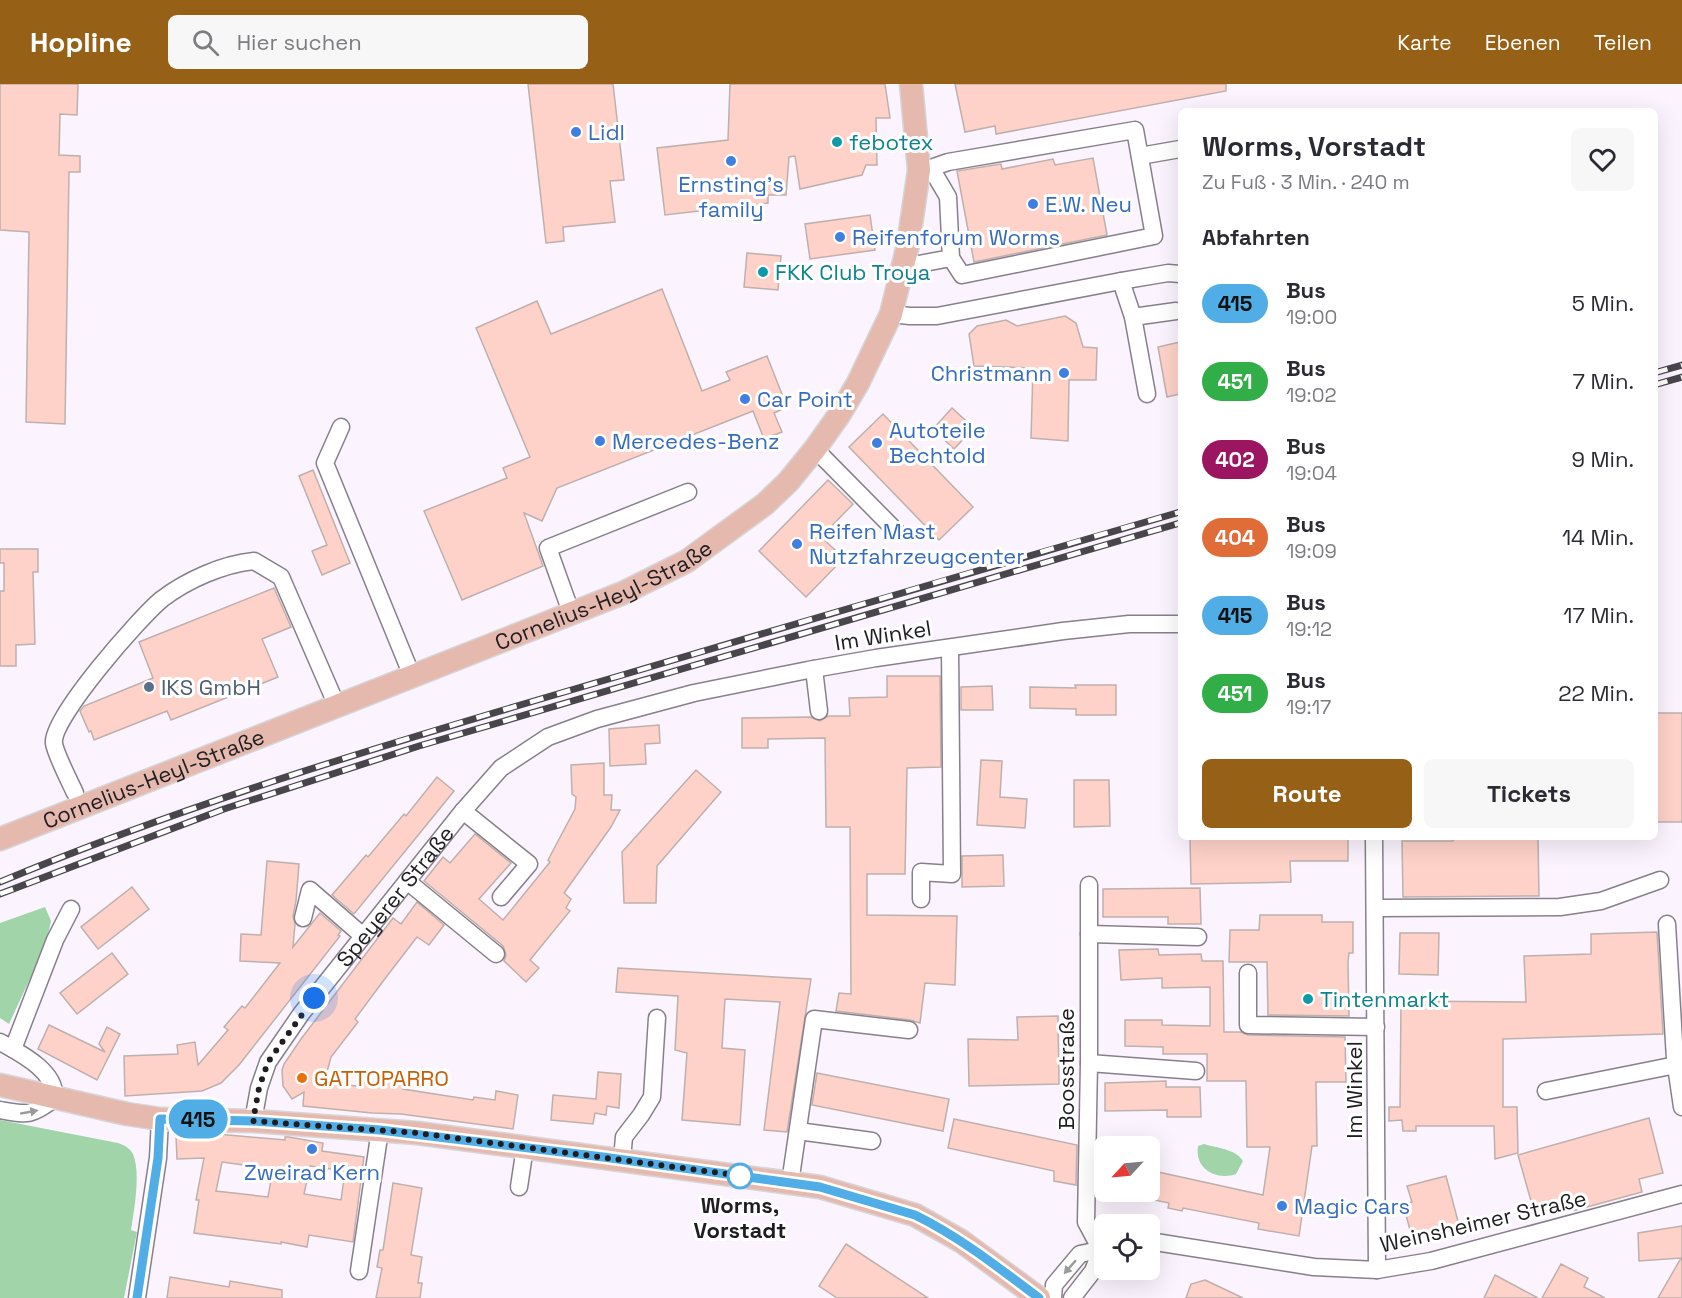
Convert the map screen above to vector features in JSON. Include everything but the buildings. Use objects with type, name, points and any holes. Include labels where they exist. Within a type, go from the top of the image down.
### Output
[{"type":"main road","name":"Cornelius-Heyl-Straße","points":[[0,839],[572,615],[654,579],[687,561],[765,504],[788,482],[839,415],[858,384],[891,314],[925,169],[910,84]]},
{"type":"main road","points":[[0,1085],[54,1099],[160,1119],[253,1121],[380,1130],[622,1159],[820,1187],[915,1215],[961,1241],[1039,1298]]},
{"type":"street","points":[[1135,130],[1140,156],[1154,236],[962,274],[951,258],[948,197],[925,169],[948,162],[1135,130]]},
{"type":"street","points":[[1140,156],[1178,149]]},
{"type":"street","points":[[903,267],[951,258]]},
{"type":"street","points":[[891,314],[937,316],[1174,273]]},
{"type":"street","points":[[1121,281],[1133,317],[1147,394]]},
{"type":"street","points":[[1133,317],[1176,311]]},
{"type":"street","points":[[341,427],[325,464],[412,676]]},
{"type":"street","points":[[815,449],[896,531]]},
{"type":"street","points":[[572,615],[548,548],[688,492]]},
{"type":"street","points":[[75,793],[54,742],[58,724],[72,702],[143,617],[163,599],[190,581],[228,566],[254,561],[280,576],[337,706]]},
{"type":"street","name":"Im Winkel","points":[[597,719],[694,693],[876,658],[1129,624],[1178,624]]},
{"type":"street","points":[[921,899],[921,872],[952,874],[950,648]]},
{"type":"street","points":[[814,669],[819,711]]},
{"type":"street","name":"Speyerer Straße","points":[[253,1121],[259,1088],[268,1062],[301,1014],[463,811],[501,768],[530,747],[572,727],[597,719]]},
{"type":"street","points":[[463,811],[529,864],[501,897]]},
{"type":"street","name":"Im Winkel","points":[[1374,840],[1377,1270]]},
{"type":"street","points":[[1376,908],[1560,907],[1601,901],[1660,880]]},
{"type":"street","points":[[407,881],[496,954]]},
{"type":"street","name":"Boosstraße","points":[[1089,885],[1086,1222],[1094,1236]]},
{"type":"street","points":[[303,918],[310,890],[363,936]]},
{"type":"street","points":[[0,1110],[29,1114],[36,1112],[54,1099],[55,1088],[49,1079],[34,1064],[6,1046],[55,940],[72,909]]},
{"type":"street","points":[[1667,924],[1676,1065],[1682,1107]]},
{"type":"street","points":[[1089,934],[1198,937]]},
{"type":"street","points":[[1248,973],[1248,1025],[1376,1027]]},
{"type":"street","points":[[622,1159],[624,1137],[641,1116],[652,1097],[657,1018]]},
{"type":"street","points":[[790,1183],[814,1019],[909,1030]]},
{"type":"street","points":[[1089,1063],[1196,1071]]},
{"type":"street","points":[[1546,1091],[1676,1065]]},
{"type":"street","points":[[137,1298],[158,1158],[160,1119]]},
{"type":"street","points":[[359,1271],[380,1130]]},
{"type":"street","points":[[798,1131],[872,1141]]},
{"type":"street","points":[[519,1187],[525,1147]]},
{"type":"street","name":"Weinsheimer Straße","points":[[1160,1243],[1314,1267],[1377,1270],[1431,1261],[1682,1194]]},
{"type":"street","points":[[1053,1298],[1054,1284],[1080,1254],[1094,1251]]},
{"type":"street","points":[[1072,1298],[1094,1268]]},
{"type":"green space","points":[[45,907],[51,921],[46,944],[9,1024],[0,1018],[0,923]]},
{"type":"green space","points":[[0,1120],[118,1143],[132,1152],[137,1181],[131,1230],[137,1232],[124,1298],[0,1298]]},
{"type":"green space","points":[[1204,1144],[1231,1151],[1240,1157],[1243,1161],[1236,1174],[1221,1176],[1203,1167],[1198,1154],[1198,1146]]},
{"type":"railway","points":[[1658,372],[1682,365]]},
{"type":"railway","points":[[1658,384],[1682,377]]},
{"type":"railway","points":[[0,882],[152,823],[306,770],[1178,513]]},
{"type":"railway","points":[[0,894],[224,809],[419,746],[1178,524]]},
{"type":"bus line","name":"415","points":[[137,1298],[158,1158],[160,1119],[253,1121],[417,1133],[820,1187],[915,1215],[927,1221],[961,1241],[1039,1298]]},
{"type":"place","name":"Lidl","points":[[576,132]]},
{"type":"place","name":"febotex","points":[[837,142]]},
{"type":"place","name":"Ernsting's family","points":[[731,161]]},
{"type":"place","name":"E.W. Neu","points":[[1033,204]]},
{"type":"place","name":"Reifenforum Worms","points":[[840,237]]},
{"type":"place","name":"FKK Club Troya","points":[[763,272]]},
{"type":"place","name":"Christmann","points":[[1064,373]]},
{"type":"place","name":"Car Point","points":[[745,399]]},
{"type":"place","name":"Mercedes-Benz","points":[[600,441]]},
{"type":"place","name":"Autoteile Bechtold","points":[[877,443]]},
{"type":"place","name":"Reifen Mast Nutzfahrzeugcenter","points":[[797,544]]},
{"type":"place","name":"IKS GmbH","points":[[149,687]]},
{"type":"place","name":"Tintenmarkt","points":[[1308,999]]},
{"type":"place","name":"GATTOPARRO","points":[[302,1078]]},
{"type":"place","name":"Zweirad Kern","points":[[312,1149]]},
{"type":"place","name":"Worms, Vorstadt","points":[[740,1176]]},
{"type":"place","name":"Magic Cars","points":[[1282,1206]]},
{"type":"route","points":[[314,998],[268,1062],[259,1088],[253,1121],[417,1133],[743,1176],[740,1176]]}]
